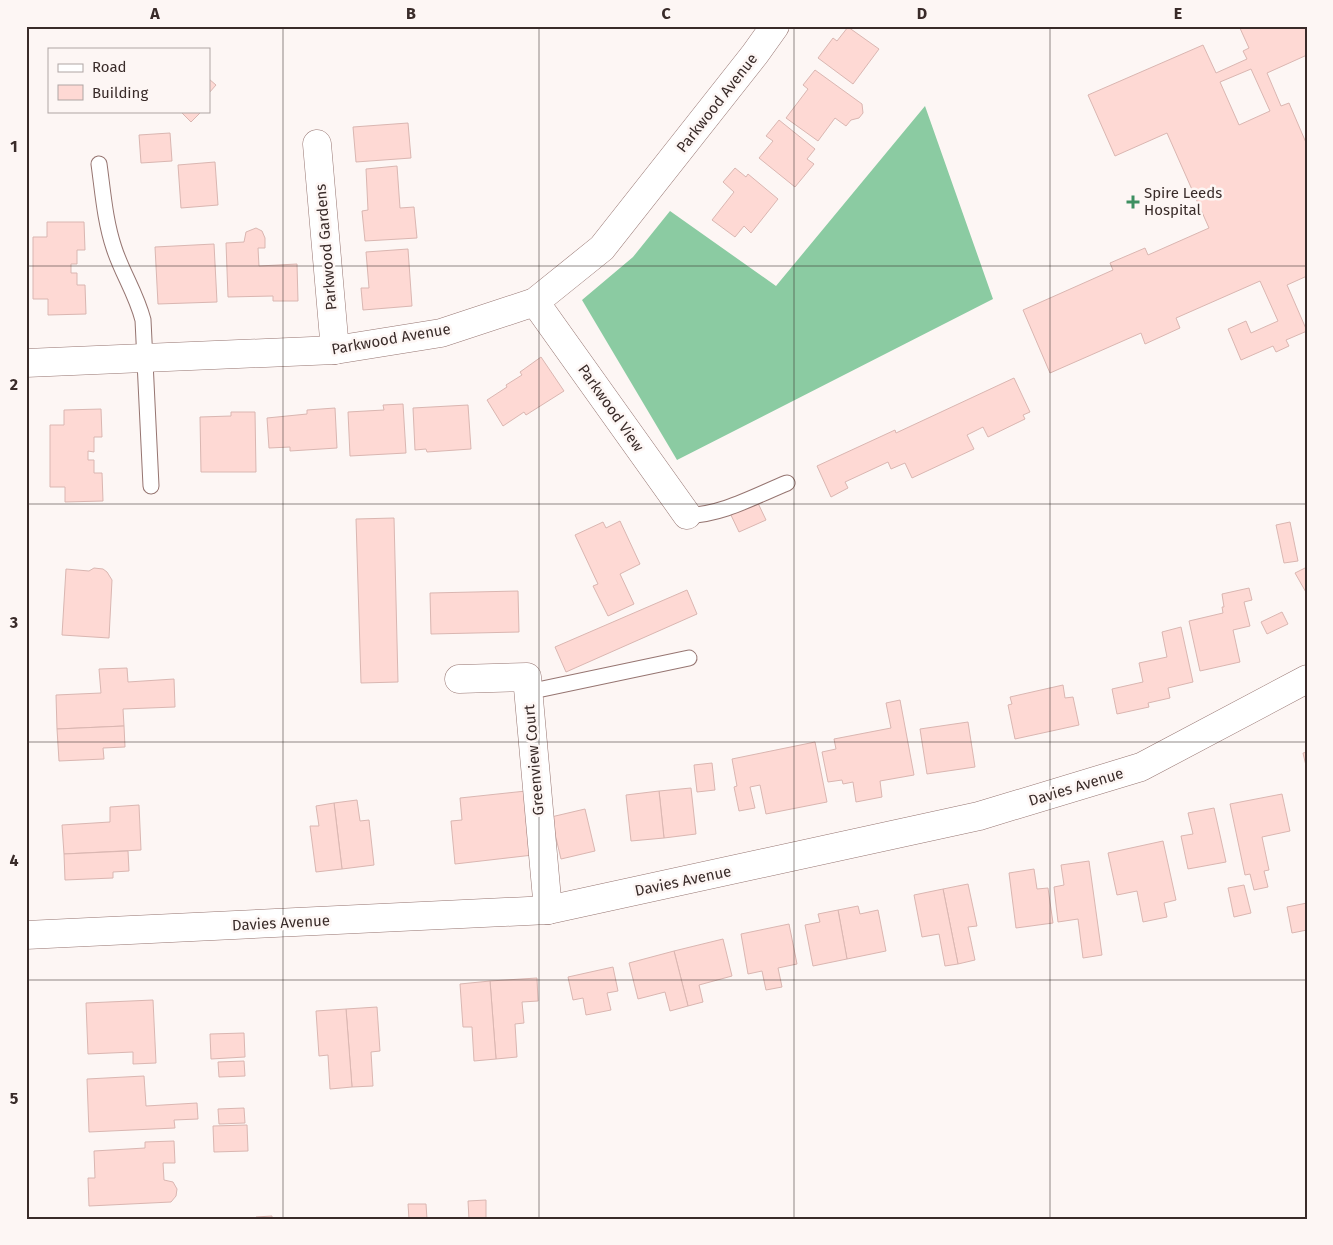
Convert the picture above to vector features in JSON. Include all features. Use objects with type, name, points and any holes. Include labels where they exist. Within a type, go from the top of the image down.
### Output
[{"type":"street","name":"Parkwood Avenue","points":[[26,363],[335,350],[441,333],[535,302],[602,248],[775,26]]},
{"type":"street","name":"Parkwood Gardens","points":[[316,144],[335,350]]},
{"type":"street","name":"Parkwood View","points":[[535,302],[687,515]]},
{"type":"street","name":"Greenview Court","points":[[459,680],[527,677],[548,910]]},
{"type":"street","name":"Davies Avenue","points":[[26,934],[548,910],[979,816],[1141,767],[1307,680]]},
{"type":"lane","points":[[99,164],[105,214],[114,250],[139,302],[143,320],[151,486]]},
{"type":"lane","points":[[687,515],[698,516],[719,511],[787,483]]},
{"type":"lane","points":[[528,692],[689,658]]},
{"type":"green space","points":[[925,106],[993,299],[677,460],[582,300],[633,257],[670,211],[776,286]]},
{"type":"building","points":[[1239,26],[1307,26],[1307,55],[1267,73],[1281,106],[1289,103],[1307,145],[1307,276],[1287,285],[1307,331],[1286,340],[1289,346],[1276,352],[1273,346],[1241,360],[1228,329],[1246,321],[1251,333],[1278,321],[1260,281],[1176,318],[1180,328],[1145,344],[1141,333],[1050,373],[1023,310],[1113,270],[1110,263],[1145,248],[1148,255],[1209,228],[1167,133],[1115,156],[1088,95],[1203,45],[1216,73],[1247,59],[1243,51],[1249,48]],"holes":[[[1251,69],[1270,111],[1239,125],[1220,82]]]},
{"type":"building","points":[[848,27],[879,49],[853,84],[818,58],[833,38],[837,41]]},
{"type":"building","points":[[815,70],[862,104],[863,113],[859,118],[851,120],[846,126],[835,118],[818,141],[786,118],[808,89],[803,85]]},
{"type":"building","points":[[210,80],[216,85],[210,92]]},
{"type":"building","points":[[181,112],[201,112],[191,122]]},
{"type":"building","points":[[779,120],[815,149],[807,159],[814,164],[795,187],[759,158],[773,141],[766,136]]},
{"type":"building","points":[[408,123],[411,158],[356,162],[353,127]]},
{"type":"building","points":[[170,133],[172,161],[141,163],[139,135]]},
{"type":"building","points":[[215,162],[218,205],[181,208],[178,165]]},
{"type":"building","points":[[397,166],[400,208],[414,207],[417,238],[365,241],[362,211],[368,210],[366,169]]},
{"type":"building","points":[[735,168],[746,177],[748,174],[778,199],[751,233],[744,226],[735,237],[712,220],[734,192],[723,182]]},
{"type":"building","points":[[47,222],[84,222],[85,250],[77,250],[77,264],[71,264],[71,273],[77,273],[77,285],[85,285],[86,314],[48,315],[48,299],[33,299],[33,237],[47,237]]},
{"type":"building","points":[[256,228],[262,231],[265,238],[265,248],[258,248],[259,266],[297,264],[298,301],[273,301],[273,296],[228,297],[226,243],[244,242],[246,232]]},
{"type":"building","points":[[214,244],[217,302],[158,304],[155,247]]},
{"type":"building","points":[[408,249],[412,306],[363,310],[361,288],[369,288],[366,252]]},
{"type":"building","points":[[541,357],[564,391],[526,415],[524,412],[503,426],[487,400],[507,387],[506,385],[522,375],[520,372]]},
{"type":"building","points":[[1014,378],[1030,412],[1023,415],[1025,419],[988,437],[983,427],[967,435],[974,449],[912,478],[905,463],[891,469],[888,462],[845,482],[848,488],[831,497],[817,466],[895,430],[896,433]]},
{"type":"building","points":[[403,404],[406,453],[350,456],[348,412],[384,410],[383,405]]},
{"type":"building","points":[[468,405],[471,449],[427,452],[426,449],[415,450],[413,408]]},
{"type":"building","points":[[335,408],[337,448],[290,451],[290,447],[269,448],[267,418],[307,414],[307,410]]},
{"type":"building","points":[[101,409],[102,437],[94,437],[94,452],[88,451],[88,460],[94,460],[94,473],[102,473],[103,501],[65,502],[65,487],[50,487],[50,425],[64,425],[64,410]]},
{"type":"building","points":[[231,412],[255,412],[256,472],[201,472],[200,417],[231,416]]},
{"type":"building","points":[[757,501],[766,520],[739,532],[730,513]]},
{"type":"building","points":[[394,518],[398,682],[361,683],[356,519]]},
{"type":"building","points":[[620,521],[640,564],[620,574],[634,604],[608,616],[593,586],[598,584],[575,535],[603,522],[606,528]]},
{"type":"building","points":[[1290,522],[1298,561],[1284,563],[1276,525]]},
{"type":"building","points":[[1307,567],[1307,594],[1295,573]]},
{"type":"building","points":[[94,568],[103,569],[112,580],[109,638],[62,635],[66,569],[89,571]]},
{"type":"building","points":[[1249,588],[1252,600],[1244,602],[1250,626],[1233,630],[1240,662],[1200,671],[1189,621],[1223,613],[1222,594]]},
{"type":"building","points":[[687,590],[697,614],[566,672],[555,647]]},
{"type":"building","points":[[518,591],[519,632],[431,634],[430,593]]},
{"type":"building","points":[[1282,612],[1288,624],[1267,634],[1261,622]]},
{"type":"building","points":[[1181,627],[1193,682],[1168,688],[1170,698],[1148,703],[1149,707],[1117,714],[1112,689],[1143,682],[1139,663],[1167,657],[1162,632]]},
{"type":"building","points":[[127,668],[128,682],[174,679],[175,707],[123,709],[124,726],[57,729],[56,695],[101,693],[99,669]]},
{"type":"building","points":[[1063,685],[1065,698],[1073,697],[1079,725],[1015,739],[1008,705],[1012,704],[1010,697]]},
{"type":"building","points":[[900,700],[914,775],[880,781],[882,797],[856,802],[853,782],[843,784],[842,780],[828,782],[822,752],[836,749],[834,739],[891,728],[886,703]]},
{"type":"building","points":[[968,722],[975,767],[927,774],[920,729]]},
{"type":"building","points":[[124,726],[125,747],[103,748],[104,759],[59,761],[57,729]]},
{"type":"building","points":[[815,742],[827,802],[766,814],[760,785],[750,787],[755,808],[739,811],[734,787],[737,786],[732,759]]},
{"type":"building","points":[[1307,752],[1307,770],[1303,753]]},
{"type":"building","points":[[712,763],[715,790],[697,792],[694,765]]},
{"type":"building","points":[[691,788],[696,834],[664,838],[659,791]]},
{"type":"building","points":[[526,791],[533,855],[455,864],[451,821],[462,820],[460,798]]},
{"type":"building","points":[[659,791],[664,838],[631,841],[626,795]]},
{"type":"building","points":[[1282,794],[1290,831],[1262,837],[1269,870],[1264,871],[1268,887],[1254,890],[1250,874],[1245,875],[1230,804]]},
{"type":"building","points":[[357,800],[360,821],[369,820],[374,865],[342,869],[334,803]]},
{"type":"building","points":[[334,803],[342,869],[316,872],[310,826],[319,826],[316,806]]},
{"type":"building","points":[[139,805],[141,850],[64,854],[62,825],[110,822],[110,807]]},
{"type":"building","points":[[1214,808],[1226,862],[1188,869],[1181,836],[1193,834],[1188,813]]},
{"type":"building","points":[[585,809],[595,851],[561,859],[551,817]]},
{"type":"building","points":[[1163,841],[1176,900],[1164,903],[1167,917],[1143,922],[1137,891],[1117,895],[1108,853]]},
{"type":"building","points":[[128,851],[129,871],[113,872],[113,878],[65,880],[64,854]]},
{"type":"building","points":[[1089,861],[1102,955],[1083,958],[1078,919],[1058,922],[1054,887],[1064,885],[1061,865]]},
{"type":"building","points":[[1034,869],[1037,889],[1048,888],[1053,923],[1016,928],[1009,873]]},
{"type":"building","points":[[968,884],[977,926],[968,927],[975,960],[958,964],[943,889]]},
{"type":"building","points":[[1244,885],[1251,913],[1234,917],[1228,888]]},
{"type":"building","points":[[943,889],[958,964],[945,966],[939,934],[922,937],[914,895]]},
{"type":"building","points":[[1307,903],[1307,930],[1292,933],[1287,907]]},
{"type":"building","points":[[858,906],[860,914],[878,910],[886,951],[847,959],[838,910]]},
{"type":"building","points":[[838,910],[847,959],[813,966],[805,925],[820,922],[818,914]]},
{"type":"building","points":[[789,924],[797,964],[778,968],[782,987],[766,990],[762,971],[748,974],[741,934]]},
{"type":"building","points":[[723,939],[732,976],[699,985],[703,1002],[688,1006],[674,951]]},
{"type":"building","points":[[674,951],[688,1006],[670,1011],[665,992],[638,999],[629,963]]},
{"type":"building","points":[[613,967],[618,991],[607,993],[611,1010],[586,1015],[583,998],[573,1000],[568,977]]},
{"type":"building","points":[[537,978],[538,1001],[522,1002],[524,1023],[515,1024],[517,1057],[496,1059],[490,981]]},
{"type":"building","points":[[490,981],[496,1059],[474,1061],[472,1027],[463,1027],[460,984]]},
{"type":"building","points":[[153,1000],[156,1063],[133,1064],[133,1052],[88,1054],[86,1003]]},
{"type":"building","points":[[377,1007],[380,1051],[371,1052],[373,1086],[352,1087],[346,1009]]},
{"type":"building","points":[[346,1009],[352,1087],[330,1089],[328,1055],[319,1056],[316,1011]]},
{"type":"building","points":[[244,1033],[245,1057],[211,1059],[210,1034]]},
{"type":"building","points":[[244,1061],[245,1076],[219,1077],[218,1062]]},
{"type":"building","points":[[144,1076],[146,1106],[197,1103],[198,1119],[174,1120],[175,1128],[89,1132],[87,1079]]},
{"type":"building","points":[[244,1108],[245,1123],[219,1124],[218,1109]]},
{"type":"building","points":[[247,1125],[248,1151],[214,1152],[213,1126]]},
{"type":"building","points":[[174,1141],[175,1163],[163,1163],[164,1180],[173,1182],[177,1189],[176,1196],[171,1202],[89,1206],[88,1178],[95,1178],[94,1151],[145,1148],[145,1142]]},
{"type":"building","points":[[486,1200],[486,1219],[469,1219],[468,1201]]},
{"type":"building","points":[[408,1204],[426,1204],[427,1219],[409,1219]]},
{"type":"building","points":[[272,1216],[272,1219],[256,1219],[256,1217]]},
{"type":"place","name":"Spire Leeds Hospital","points":[[1133,202]]}]
